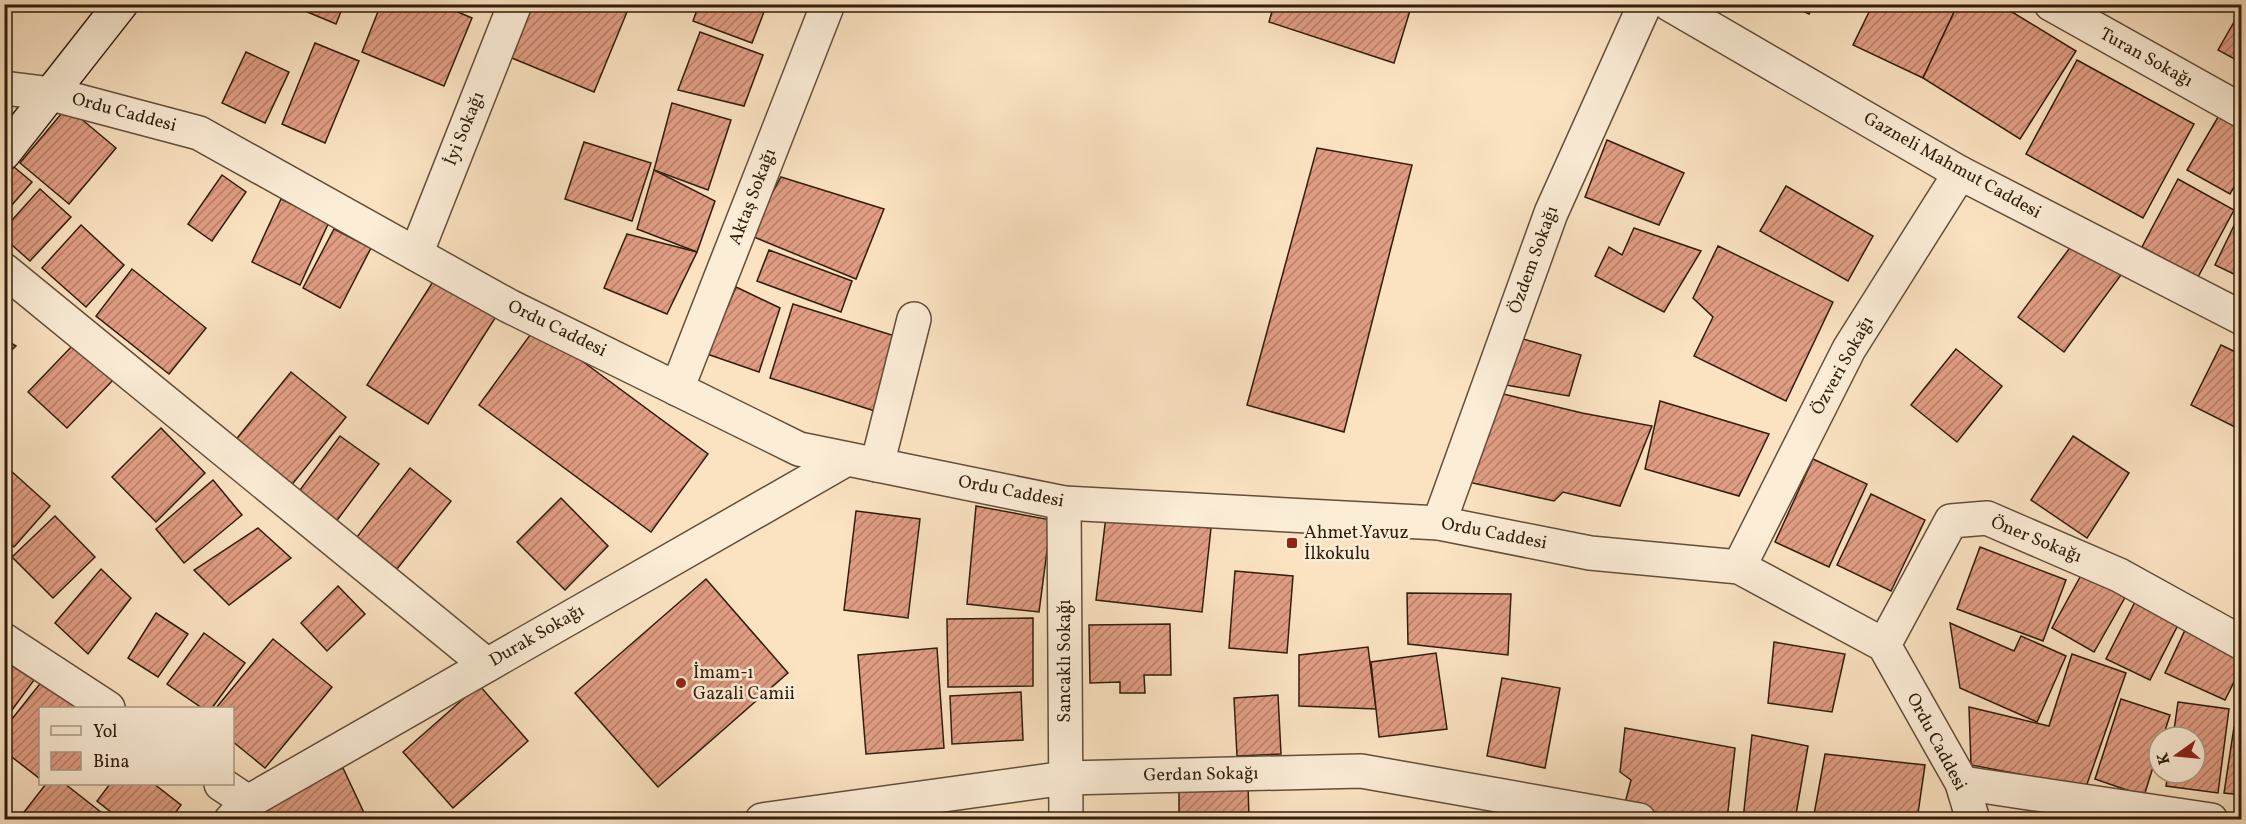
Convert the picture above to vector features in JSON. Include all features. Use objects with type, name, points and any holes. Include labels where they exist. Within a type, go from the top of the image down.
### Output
[{"type":"street","points":[[4,153],[121,4]]},
{"type":"street","name":"İyi Sokağı","points":[[416,254],[515,4]]},
{"type":"street","name":"Aktaş Sokağı","points":[[677,389],[828,4]]},
{"type":"street","name":"Özdem Sokağı","points":[[1439,523],[1551,213],[1645,4]]},
{"type":"street","name":"Gazneli Mahmut Caddesi","points":[[1669,4],[1960,173],[2241,318]]},
{"type":"street","name":"Turan Sokağı","points":[[2051,4],[2241,111]]},
{"type":"street","name":"Ordu Caddesi","points":[[4,88],[52,94],[198,133],[509,306],[799,449],[1064,503],[1439,523],[1590,553],[1739,567],[1884,645],[1962,783],[1973,819]]},
{"type":"street","name":"Özveri Sokağı","points":[[1739,567],[1849,349],[1960,173]]},
{"type":"street","points":[[4,270],[488,664]]},
{"type":"street","points":[[862,462],[914,319]]},
{"type":"street","name":"Durak Sokağı","points":[[240,811],[488,664],[862,462]]},
{"type":"street","name":"Sancaklı Sokağı","points":[[1064,503],[1066,819]]},
{"type":"street","name":"Öner Sokağı","points":[[1884,645],[1951,521],[1987,518],[2120,575],[2241,643]]},
{"type":"street","points":[[4,640],[106,707]]},
{"type":"street","name":"Gerdan Sokağı","points":[[762,819],[1066,778],[1361,771],[1639,819]]},
{"type":"street","points":[[1962,783],[2211,819]]},
{"type":"street","points":[[222,785],[240,811]]},
{"type":"building","points":[[300,4],[344,4],[336,24],[298,8]]},
{"type":"building","points":[[381,4],[439,4],[472,18],[444,86],[362,52]]},
{"type":"building","points":[[528,4],[609,4],[627,12],[594,92],[507,56]]},
{"type":"building","points":[[699,4],[767,4],[752,43],[693,21]]},
{"type":"building","points":[[1274,4],[1412,4],[1394,63],[1269,22]]},
{"type":"building","points":[[1789,4],[1814,4],[1809,14]]},
{"type":"building","points":[[1873,4],[1949,4],[1956,8],[1923,78],[1853,45]]},
{"type":"building","points":[[1958,4],[1999,4],[2076,51],[2020,139],[1923,78]]},
{"type":"building","points":[[2242,8],[2242,63],[2218,50]]},
{"type":"building","points":[[700,32],[763,55],[744,106],[678,90]]},
{"type":"building","points":[[315,43],[359,61],[325,143],[282,124]]},
{"type":"building","points":[[246,52],[289,72],[265,123],[222,103]]},
{"type":"building","points":[[2077,60],[2194,124],[2143,218],[2026,154]]},
{"type":"building","points":[[672,103],[731,120],[708,190],[654,170]]},
{"type":"building","points":[[67,107],[116,148],[69,204],[20,163]]},
{"type":"building","points":[[2221,112],[2242,124],[2242,173],[2230,194],[2187,170]]},
{"type":"building","points":[[1607,140],[1684,173],[1659,225],[1585,197]]},
{"type":"building","points":[[584,142],[651,163],[632,221],[565,199]]},
{"type":"building","points":[[1317,148],[1412,165],[1344,432],[1247,405]]},
{"type":"building","points":[[14,167],[32,182],[4,214],[4,178]]},
{"type":"building","points":[[654,170],[715,201],[697,252],[637,229]]},
{"type":"building","points":[[222,175],[246,192],[212,241],[188,224]]},
{"type":"building","points":[[781,177],[884,209],[856,279],[749,235]]},
{"type":"building","points":[[2178,179],[2234,210],[2198,277],[2142,247]]},
{"type":"building","points":[[1786,186],[1873,236],[1848,281],[1760,231]]},
{"type":"building","points":[[40,189],[71,217],[30,261],[4,238],[4,229]]},
{"type":"building","points":[[281,199],[329,222],[300,285],[252,262]]},
{"type":"building","points":[[2242,209],[2242,278],[2215,265]]},
{"type":"building","points":[[81,225],[124,265],[86,307],[42,268]]},
{"type":"building","points":[[1634,228],[1701,251],[1664,312],[1595,276],[1609,247],[1622,255]]},
{"type":"building","points":[[334,229],[371,248],[340,308],[303,288]]},
{"type":"building","points":[[627,234],[697,252],[667,314],[604,288]]},
{"type":"building","points":[[2075,241],[2121,275],[2064,352],[2018,317]]},
{"type":"building","points":[[1718,246],[1833,302],[1786,401],[1694,356],[1713,317],[1693,298]]},
{"type":"building","points":[[769,250],[852,281],[841,312],[757,281]]},
{"type":"building","points":[[132,269],[206,328],[169,374],[96,316]]},
{"type":"building","points":[[436,277],[497,315],[428,424],[367,385]]},
{"type":"building","points":[[736,287],[780,308],[759,372],[707,354]]},
{"type":"building","points":[[793,304],[898,337],[875,411],[770,378]]},
{"type":"building","points":[[536,327],[708,454],[651,532],[479,405]]},
{"type":"building","points":[[1516,337],[1581,355],[1569,396],[1500,384]]},
{"type":"building","points":[[4,339],[16,346],[4,357]]},
{"type":"building","points":[[75,343],[113,380],[67,428],[28,392]]},
{"type":"building","points":[[2221,345],[2242,355],[2242,425],[2239,429],[2191,405]]},
{"type":"building","points":[[1956,349],[2002,386],[1957,442],[1911,405]]},
{"type":"building","points":[[291,372],[346,417],[290,487],[234,442]]},
{"type":"building","points":[[1487,390],[1582,413],[1652,426],[1620,506],[1563,492],[1554,501],[1468,482]]},
{"type":"building","points":[[1660,401],[1769,434],[1739,496],[1645,469]]},
{"type":"building","points":[[161,428],[205,473],[156,522],[112,477]]},
{"type":"building","points":[[340,436],[379,464],[335,523],[297,494]]},
{"type":"building","points":[[2073,436],[2129,473],[2087,538],[2031,500]]},
{"type":"building","points":[[1813,459],[1867,484],[1829,567],[1775,542]]},
{"type":"building","points":[[410,468],[451,501],[397,569],[357,537]]},
{"type":"building","points":[[10,470],[50,506],[14,547],[4,538],[4,476]]},
{"type":"building","points":[[213,480],[242,515],[184,563],[156,529]]},
{"type":"building","points":[[1871,494],[1925,520],[1891,591],[1837,565]]},
{"type":"building","points":[[561,498],[608,546],[565,590],[517,542]]},
{"type":"building","points":[[976,506],[1051,520],[1039,612],[967,604]]},
{"type":"building","points":[[856,511],[920,519],[908,618],[844,610]]},
{"type":"building","points":[[55,516],[95,557],[53,598],[12,557]]},
{"type":"building","points":[[1106,516],[1211,528],[1202,612],[1096,600]]},
{"type":"building","points":[[258,528],[291,558],[229,605],[194,570]]},
{"type":"building","points":[[1980,547],[2066,580],[2043,641],[1957,609]]},
{"type":"building","points":[[101,569],[131,598],[88,654],[55,623]]},
{"type":"building","points":[[2084,570],[2127,594],[2094,652],[2052,628]]},
{"type":"building","points":[[1235,571],[1293,576],[1287,653],[1229,648]]},
{"type":"building","name":"İmam-ı Gazali Camii","points":[[706,579],[788,673],[658,787],[575,693]]},
{"type":"building","points":[[338,586],[365,614],[327,651],[301,623]]},
{"type":"building","points":[[1407,593],[1511,594],[1508,655],[1408,644]]},
{"type":"building","points":[[2136,600],[2180,621],[2150,680],[2106,659]]},
{"type":"building","points":[[156,613],[188,634],[158,677],[128,658]]},
{"type":"building","points":[[1033,618],[1033,686],[948,687],[947,619]]},
{"type":"building","points":[[1950,623],[2014,651],[2021,636],[2066,656],[2037,722],[1960,688]]},
{"type":"building","points":[[1170,624],[1171,675],[1144,675],[1145,693],[1120,693],[1120,682],[1090,683],[1089,625]]},
{"type":"building","points":[[2186,628],[2242,654],[2242,666],[2225,700],[2165,673]]},
{"type":"building","points":[[204,633],[245,663],[213,707],[201,707],[167,684]]},
{"type":"building","points":[[273,639],[332,687],[265,768],[234,743],[234,707],[217,707]]},
{"type":"building","points":[[1774,642],[1845,654],[1832,712],[1768,703]]},
{"type":"building","points":[[1368,647],[1376,709],[1299,706],[1299,655]]},
{"type":"building","points":[[937,648],[944,748],[866,754],[858,655]]},
{"type":"building","points":[[1436,653],[1447,729],[1379,737],[1371,662]]},
{"type":"building","points":[[2072,654],[2126,673],[2086,787],[1971,765],[1969,707],[2049,726]]},
{"type":"building","points":[[4,660],[34,680],[4,721]]},
{"type":"building","points":[[1502,678],[1560,688],[1545,768],[1487,756]]},
{"type":"building","points":[[43,680],[79,707],[39,707],[39,778],[4,751],[4,729]]},
{"type":"building","points":[[479,685],[528,741],[453,808],[403,752]]},
{"type":"building","points":[[1021,692],[1023,740],[952,744],[950,696]]},
{"type":"building","points":[[1278,695],[1281,754],[1237,756],[1234,698]]},
{"type":"building","points":[[2121,699],[2170,715],[2167,725],[2147,725],[2147,785],[2144,796],[2095,779]]},
{"type":"building","points":[[2178,702],[2229,709],[2218,793],[2166,786],[2207,785],[2207,725],[2175,725]]},
{"type":"building","points":[[2234,727],[2242,728],[2242,795],[2224,793]]},
{"type":"building","points":[[1625,728],[1735,748],[1727,820],[1705,820],[1624,807],[1631,780],[1620,772]]},
{"type":"building","points":[[1752,735],[1808,746],[1795,820],[1743,820]]},
{"type":"building","points":[[1825,754],[1925,765],[1917,820],[1813,820]]},
{"type":"building","points":[[343,768],[365,815],[354,820],[257,820],[253,810]]},
{"type":"building","points":[[1248,784],[1249,820],[1179,820],[1179,785]]},
{"type":"building","points":[[45,785],[66,785],[111,820],[25,820],[21,816]]},
{"type":"building","points":[[109,785],[155,785],[181,805],[170,820],[121,820],[97,801]]},
{"type":"building","points":[[935,814],[935,820],[876,820]]},
{"type":"building","points":[[1033,814],[1034,820],[942,820],[942,818]]},
{"type":"place","name":"Ahmet Yavuz İlkokulu","points":[[1292,543]]},
{"type":"place","name":"İmam-ı Gazali Camii","points":[[681,683]]}]
